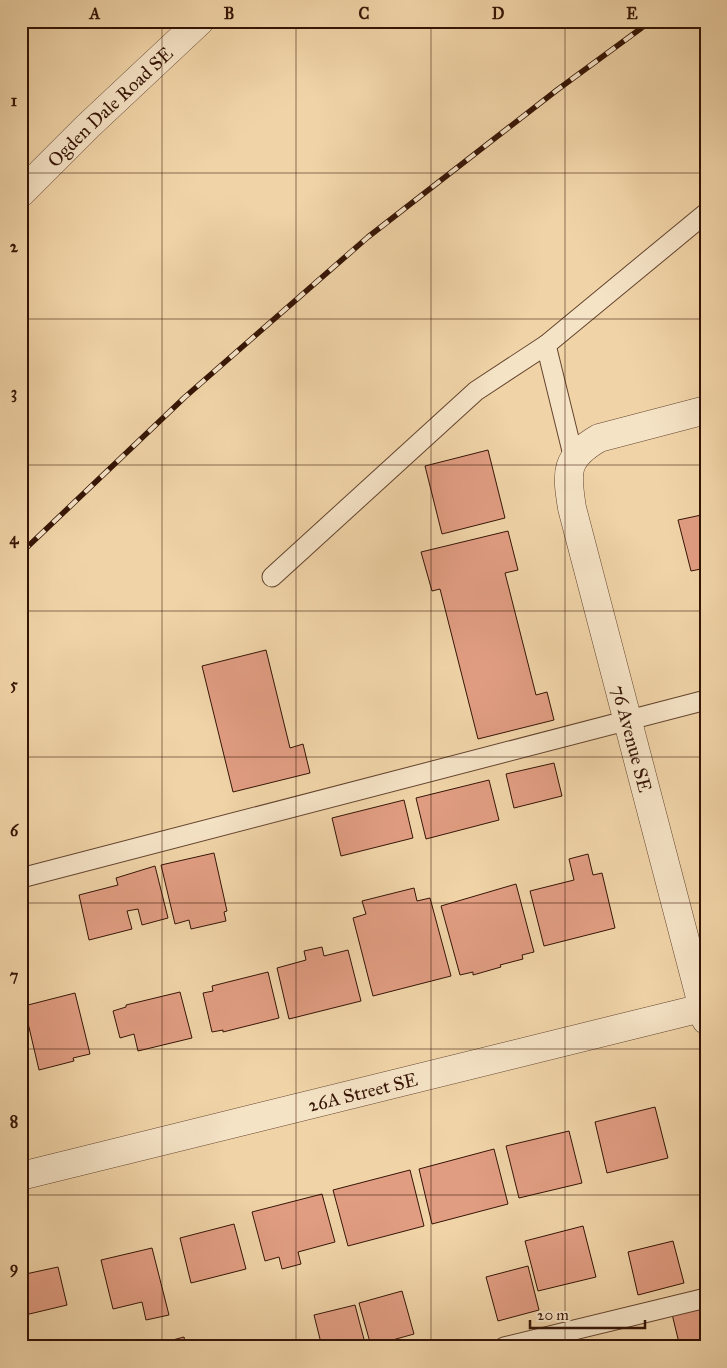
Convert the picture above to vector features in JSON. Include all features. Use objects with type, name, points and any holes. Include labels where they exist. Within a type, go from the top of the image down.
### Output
[{"type":"street","name":"Ogden Dale Road SE","points":[[21,193],[88,126],[200,21]]},
{"type":"street","points":[[574,459],[585,446],[599,438],[706,410]]},
{"type":"street","name":"76 Avenue SE","points":[[574,459],[567,478],[572,508],[705,1011]]},
{"type":"street","name":"26A Street SE","points":[[21,1176],[705,1011]]},
{"type":"lane","points":[[272,577],[476,391],[546,345],[706,213]]},
{"type":"lane","points":[[546,345],[574,459]]},
{"type":"lane","points":[[21,878],[706,700]]},
{"type":"lane","points":[[504,1347],[706,1298]]},
{"type":"building","points":[[488,450],[505,518],[442,534],[425,466]]},
{"type":"building","points":[[706,514],[706,568],[691,571],[678,520]]},
{"type":"building","points":[[508,531],[518,570],[505,573],[536,695],[547,692],[554,720],[478,739],[440,589],[432,591],[421,552]]},
{"type":"building","points":[[266,650],[290,748],[303,744],[310,773],[233,792],[202,666]]},
{"type":"building","points":[[554,763],[562,796],[514,808],[506,774]]},
{"type":"building","points":[[489,780],[499,820],[426,839],[416,798]]},
{"type":"building","points":[[404,800],[413,838],[341,856],[332,818]]},
{"type":"building","points":[[214,853],[227,911],[224,912],[226,921],[191,929],[189,920],[175,924],[161,865]]},
{"type":"building","points":[[588,854],[593,875],[602,873],[615,928],[544,946],[530,891],[574,880],[569,859]]},
{"type":"building","points":[[155,866],[168,918],[142,925],[138,909],[127,911],[132,929],[89,940],[79,895],[118,885],[116,878]]},
{"type":"building","points":[[516,884],[534,952],[522,955],[523,959],[500,965],[501,967],[473,975],[473,972],[460,975],[441,906]]},
{"type":"building","points":[[414,888],[417,901],[430,898],[451,976],[373,996],[353,918],[366,914],[362,901]]},
{"type":"building","points":[[322,947],[324,956],[348,950],[361,1001],[289,1019],[277,968],[306,960],[304,951]]},
{"type":"building","points":[[268,972],[279,1018],[223,1032],[223,1030],[212,1032],[203,993],[213,991],[212,986]]},
{"type":"building","points":[[180,992],[192,1038],[138,1051],[134,1034],[120,1038],[113,1011],[126,1007],[126,1005]]},
{"type":"building","points":[[75,993],[90,1054],[73,1058],[74,1061],[39,1070],[24,1006]]},
{"type":"building","points":[[655,1107],[668,1158],[607,1173],[595,1122]]},
{"type":"building","points":[[569,1131],[582,1183],[519,1198],[506,1146]]},
{"type":"building","points":[[494,1149],[508,1204],[432,1224],[419,1169]]},
{"type":"building","points":[[410,1170],[424,1226],[348,1246],[333,1190]]},
{"type":"building","points":[[322,1194],[335,1242],[298,1252],[301,1264],[282,1269],[279,1257],[265,1261],[252,1212]]},
{"type":"building","points":[[234,1224],[246,1269],[191,1283],[180,1238]]},
{"type":"building","points":[[583,1226],[596,1277],[538,1291],[525,1241]]},
{"type":"building","points":[[673,1241],[684,1283],[638,1295],[628,1252]]},
{"type":"building","points":[[152,1248],[169,1315],[146,1320],[142,1302],[113,1309],[101,1260]]},
{"type":"building","points":[[528,1266],[539,1310],[498,1321],[486,1277]]},
{"type":"building","points":[[58,1267],[67,1305],[21,1316],[21,1275]]},
{"type":"building","points":[[402,1291],[414,1334],[371,1346],[359,1303]]},
{"type":"building","points":[[355,1305],[366,1347],[322,1347],[314,1315]]},
{"type":"building","points":[[706,1306],[706,1347],[680,1347],[672,1314]]},
{"type":"building","points":[[184,1337],[186,1347],[146,1347]]},
{"type":"building","points":[[270,1341],[271,1347],[245,1347]]},
{"type":"railway","points":[[21,553],[185,397],[368,237],[557,90],[651,21]]}]
